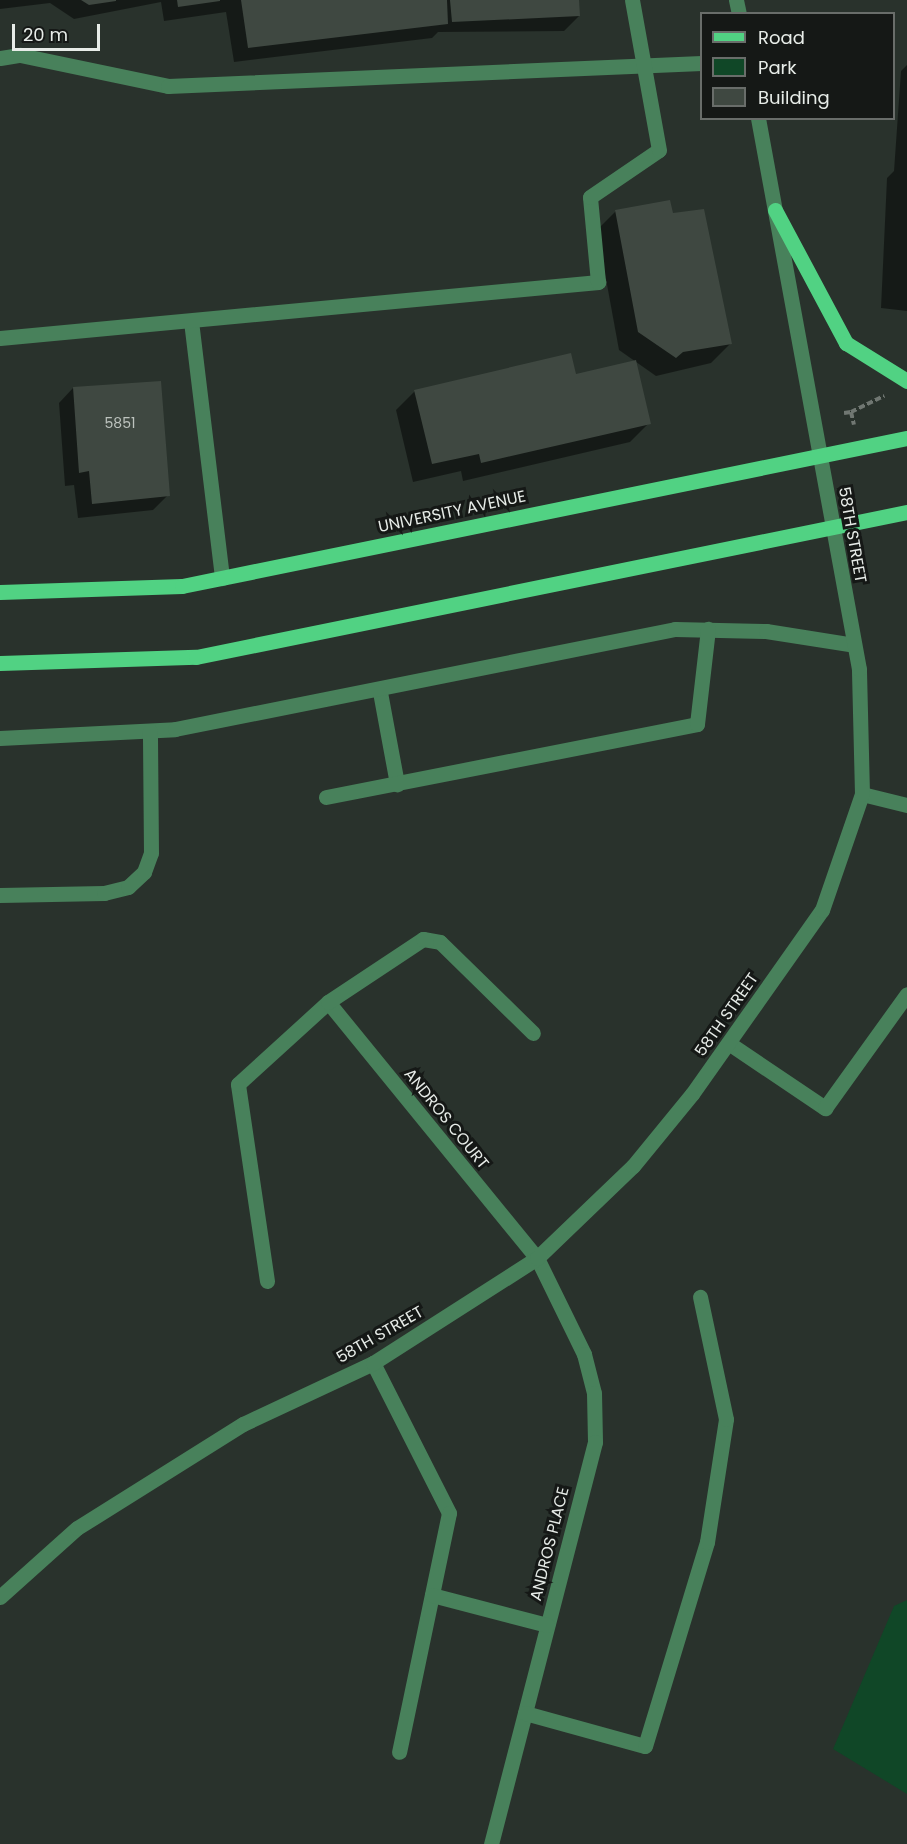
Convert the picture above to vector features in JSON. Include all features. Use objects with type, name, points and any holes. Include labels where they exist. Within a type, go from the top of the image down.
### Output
[{"type":"main road","points":[[775,210],[846,343],[907,381]]},
{"type":"main road","name":"UNIVERSITY AVENUE","points":[[0,592],[182,586],[907,438]]},
{"type":"main road","points":[[0,663],[196,657],[907,512]]},
{"type":"street","points":[[0,338],[597,282],[590,197],[659,150],[632,0]]},
{"type":"street","points":[[0,58],[20,55],[168,86],[644,69],[700,63]]},
{"type":"street","name":"58TH STREET","points":[[0,1597],[77,1528],[223,1436],[373,1363],[537,1258],[633,1166],[730,1044],[822,910],[862,794],[854,645],[758,120]]},
{"type":"street","points":[[191,321],[222,578]]},
{"type":"street","points":[[0,738],[150,731],[380,692],[675,629],[766,632],[854,645]]},
{"type":"street","points":[[326,797],[697,724],[708,629]]},
{"type":"street","points":[[380,692],[397,784]]},
{"type":"street","points":[[0,895],[104,893],[129,887],[144,872],[150,853],[150,731]]},
{"type":"street","points":[[862,794],[907,805]]},
{"type":"street","points":[[267,1281],[238,1084],[328,1002],[423,939],[440,942],[533,1033]]},
{"type":"street","points":[[730,1044],[825,1108],[907,994]]},
{"type":"street","name":"ANDROS COURT","points":[[328,1002],[537,1258]]},
{"type":"street","name":"ANDROS PLACE","points":[[491,1844],[595,1442],[594,1393],[584,1354],[537,1258]]},
{"type":"street","points":[[525,1713],[645,1746],[707,1542],[726,1419],[700,1297]]},
{"type":"street","points":[[373,1363],[449,1513],[399,1752]]},
{"type":"street","points":[[432,1595],[547,1625]]},
{"type":"path","points":[[844,413],[851,412],[884,396]]},
{"type":"path","points":[[851,412],[854,425]]},
{"type":"green space","points":[[907,1600],[907,1794],[833,1749],[894,1606]]},
{"type":"building","points":[[81,0],[116,0],[116,1],[89,5]]},
{"type":"building","points":[[177,0],[220,0],[220,1],[178,7]]},
{"type":"building","points":[[241,0],[447,0],[448,24],[248,48]]},
{"type":"building","points":[[450,0],[579,0],[580,16],[452,22]]},
{"type":"building","points":[[670,200],[673,213],[704,209],[732,344],[683,352],[676,358],[638,332],[615,210]]},
{"type":"building","points":[[571,353],[576,374],[636,360],[651,424],[481,463],[479,454],[432,464],[414,390]]},
{"type":"building","points":[[161,381],[170,496],[92,504],[89,471],[79,473],[73,387]]}]
